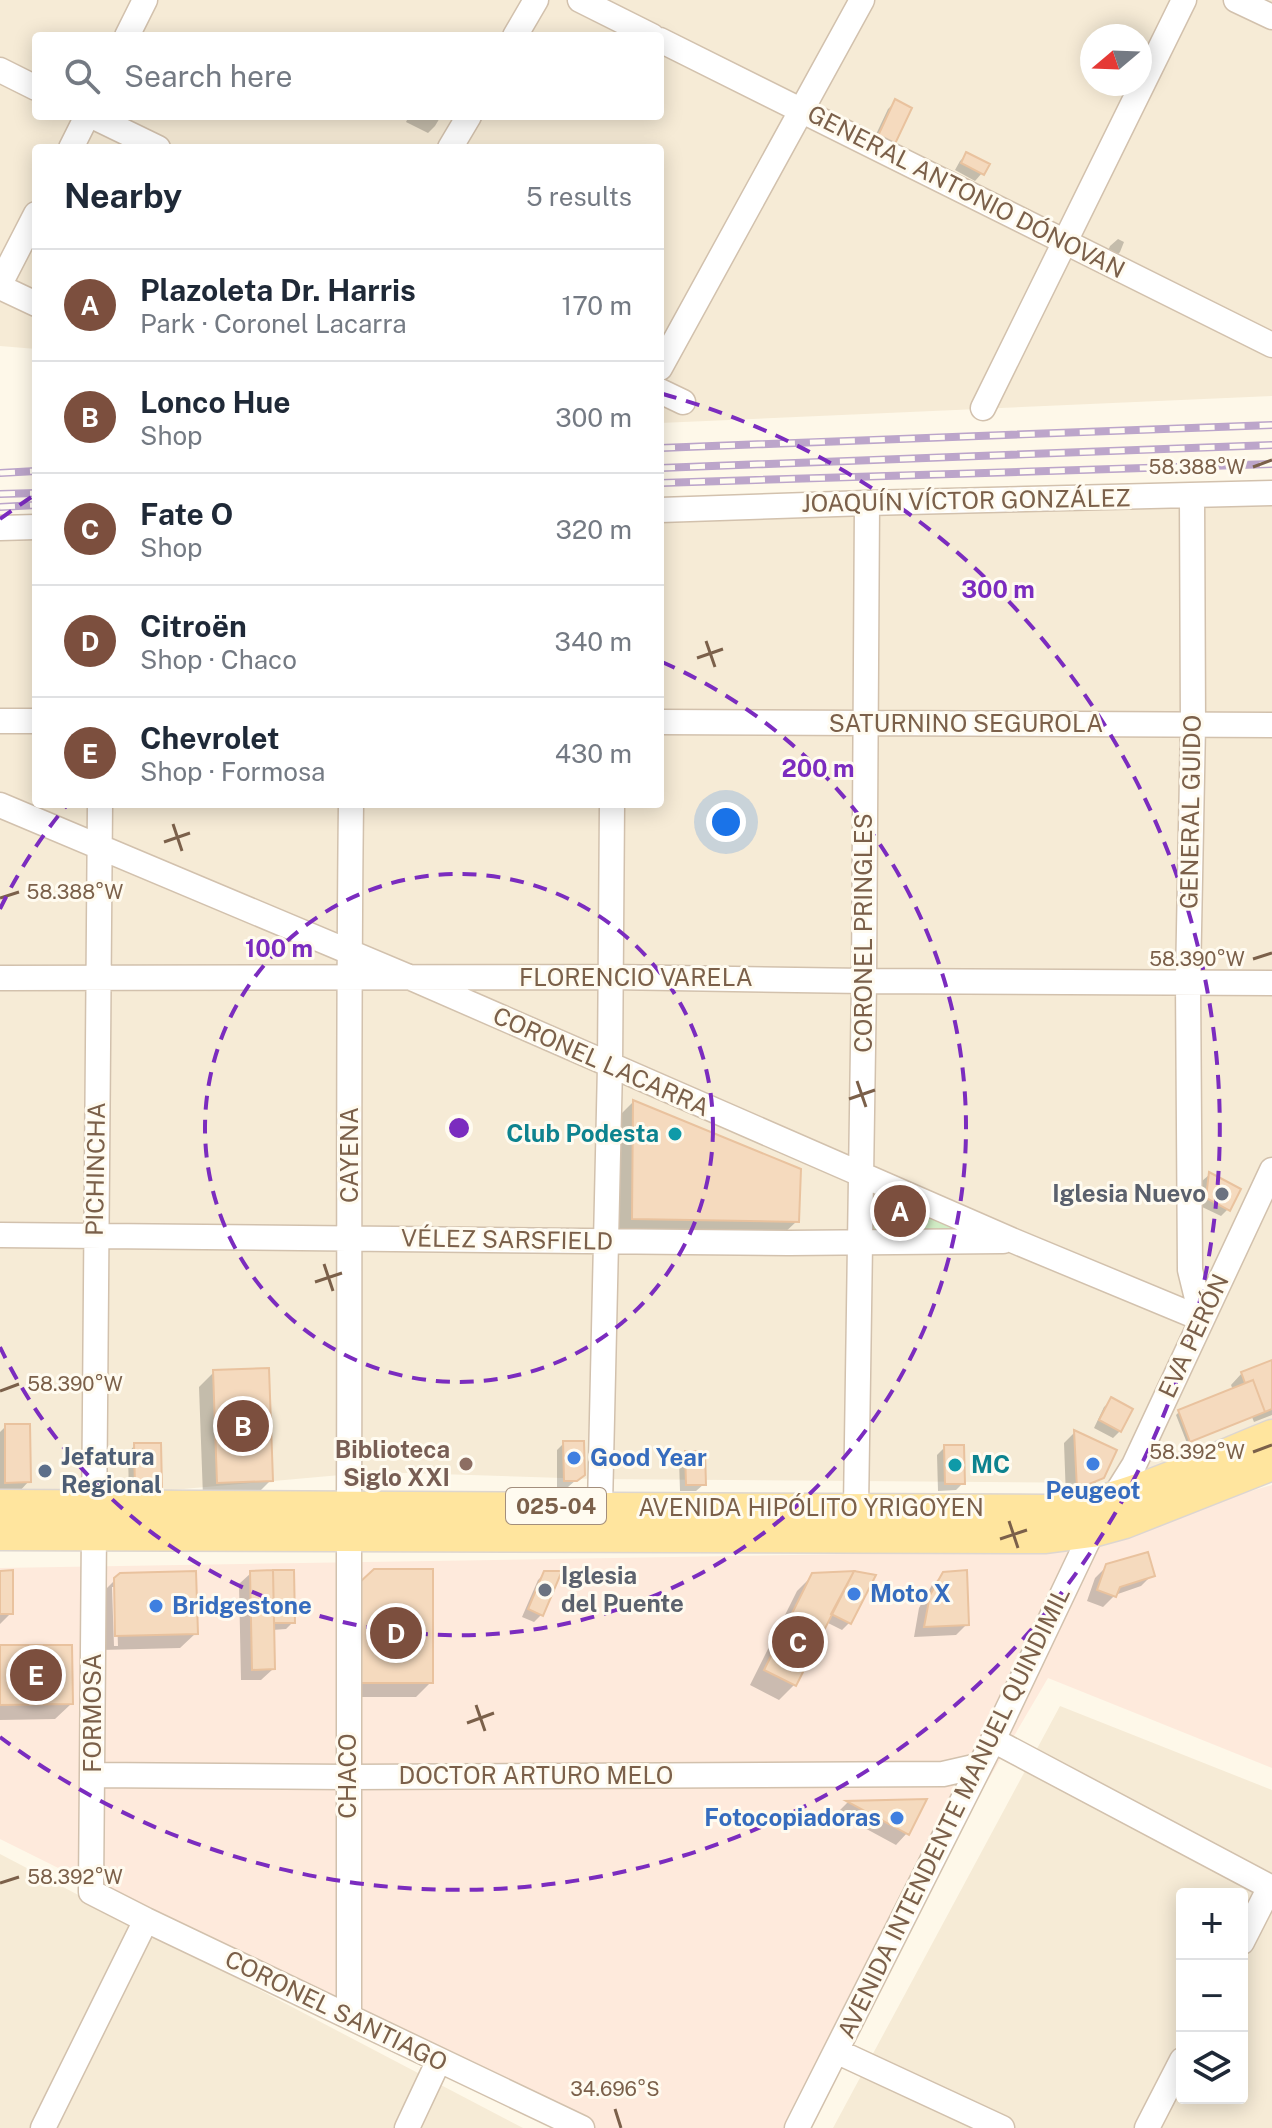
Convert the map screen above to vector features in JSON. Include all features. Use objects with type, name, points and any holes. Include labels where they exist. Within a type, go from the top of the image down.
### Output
[{"type":"main road","name":"AVENIDA HIPÓLITO YRIGOYEN","points":[[0,1505],[1050,1510],[1111,1499],[1272,1435]]},
{"type":"main road","name":"AVENIDA HIPÓLITO YRIGOYEN","points":[[0,1535],[1046,1538],[1092,1532],[1125,1523],[1272,1465]]},
{"type":"street","points":[[129,32],[145,0]]},
{"type":"street","points":[[517,32],[536,0]]},
{"type":"street","points":[[580,0],[644,32]]},
{"type":"street","points":[[664,361],[862,0]]},
{"type":"street","points":[[983,408],[1184,0]]},
{"type":"street","points":[[1236,0],[1272,17]]},
{"type":"street","name":"GENERAL ANTONIO DÓNOVAN","points":[[664,42],[1272,345]]},
{"type":"street","points":[[0,70],[32,86]]},
{"type":"street","points":[[73,144],[88,120]]},
{"type":"street","points":[[98,120],[150,144]]},
{"type":"street","points":[[452,144],[467,120]]},
{"type":"street","points":[[32,222],[0,286],[32,302]]},
{"type":"street","points":[[664,393],[683,402]]},
{"type":"street","name":"JOAQUÍN VÍCTOR GONZÁLEZ","points":[[664,510],[1272,493]]},
{"type":"street","name":"GENERAL GUIDO","points":[[1192,496],[1193,725],[1188,981],[1190,1270],[1202,1319]]},
{"type":"street","name":"CORONEL PRINGLES","points":[[856,1507],[867,503]]},
{"type":"street","points":[[0,528],[32,527]]},
{"type":"street","points":[[0,721],[32,721]]},
{"type":"street","name":"SATURNINO SEGUROLA","points":[[664,722],[1272,725]]},
{"type":"street","points":[[0,805],[101,848],[349,965]]},
{"type":"street","name":"PICHINCHA","points":[[93,1535],[100,808]]},
{"type":"street","name":"CAYENA","points":[[349,1506],[351,808]]},
{"type":"street","points":[[600,1506],[610,1066],[612,808]]},
{"type":"street","name":"FLORENCIO VARELA","points":[[0,978],[99,978],[349,965],[409,977],[1272,983]]},
{"type":"street","name":"CORONEL LACARRA","points":[[409,977],[1014,1241],[1202,1319]]},
{"type":"street","name":"EVA PERÓN","points":[[1111,1499],[1134,1465],[1272,1170]]},
{"type":"street","name":"VÉLEZ SARSFIELD","points":[[0,1235],[605,1241],[1014,1241]]},
{"type":"street","name":"AVENIDA INTENDENTE MANUEL QUINDIMIL","points":[[797,2128],[1111,1499]]},
{"type":"street","name":"FORMOSA","points":[[91,1892],[93,1535]]},
{"type":"street","name":"CHACO","points":[[349,1536],[349,2016]]},
{"type":"street","points":[[993,1740],[1271,1888],[1248,1931]]},
{"type":"street","name":"DOCTOR ARTURO MELO","points":[[93,1775],[943,1774],[978,1766]]},
{"type":"street","name":"CORONEL SANTIAGO","points":[[91,1892],[582,2128]]},
{"type":"street","points":[[43,2128],[146,1920]]},
{"type":"street","points":[[836,2051],[1002,2128]]},
{"type":"street","points":[[407,2128],[439,2060]]},
{"type":"street","points":[[1147,2128],[1176,2072]]},
{"type":"shaded area","points":[[0,0],[1272,0],[1272,396],[664,423],[664,144],[32,144],[32,349],[0,346]]},
{"type":"shaded area","points":[[1272,493],[1272,1422],[1113,1483],[594,1479],[374,1472],[82,1498],[0,1498],[0,535],[32,534],[32,808],[664,808],[664,513]]},
{"type":"shaded area","points":[[1272,1485],[1272,1768],[1048,1678],[784,2128],[580,2128],[0,1839],[0,1568],[1037,1551]]},
{"type":"shaded area","points":[[1060,1706],[1272,1790],[1272,2128],[833,2128]]},
{"type":"shaded area","points":[[0,1854],[523,2128],[0,2128]]},
{"type":"green space","points":[[881,1192],[956,1223],[959,1231],[878,1237],[872,1229],[873,1199]]},
{"type":"building","points":[[895,99],[912,108],[894,146],[877,138]]},
{"type":"building","points":[[966,152],[990,164],[984,175],[961,163]]},
{"type":"building","name":"Club Podesta","points":[[633,1100],[801,1169],[799,1222],[632,1219]]},
{"type":"building","name":"Iglesia Nuevo","points":[[1209,1172],[1241,1189],[1230,1211],[1206,1198]]},
{"type":"building","points":[[1272,1360],[1272,1409],[1265,1412],[1253,1380],[1245,1383],[1241,1372]]},
{"type":"building","points":[[269,1368],[273,1481],[217,1483],[213,1370]]},
{"type":"building","points":[[1253,1380],[1265,1412],[1190,1442],[1178,1410]]},
{"type":"building","points":[[1111,1397],[1133,1409],[1121,1432],[1099,1420]]},
{"type":"building","points":[[5,1424],[30,1424],[31,1482],[5,1483]]},
{"type":"building","name":"Peugeot","points":[[1074,1430],[1117,1450],[1104,1478],[1077,1489]]},
{"type":"building","name":"Good Year","points":[[563,1441],[584,1441],[585,1475],[577,1481],[564,1481]]},
{"type":"building","points":[[134,1443],[161,1443],[162,1489],[135,1489]]},
{"type":"building","name":"MC","points":[[944,1445],[964,1445],[965,1484],[945,1484]]},
{"type":"building","points":[[685,1451],[705,1451],[706,1485],[686,1485]]},
{"type":"building","points":[[1148,1552],[1155,1576],[1120,1587],[1116,1597],[1097,1590],[1106,1564]]},
{"type":"building","points":[[374,1569],[433,1569],[433,1683],[359,1683],[359,1583]]},
{"type":"building","points":[[13,1570],[13,1614],[0,1614],[0,1571]]},
{"type":"building","points":[[273,1570],[275,1669],[252,1670],[250,1571]]},
{"type":"building","points":[[273,1570],[294,1570],[295,1623],[274,1623]]},
{"type":"building","points":[[967,1570],[969,1625],[924,1627],[930,1595],[943,1572]]},
{"type":"building","name":"Bridgestone","points":[[196,1571],[198,1634],[115,1636],[114,1578],[120,1573]]},
{"type":"building","name":"Iglesia del Puente","points":[[544,1571],[562,1571],[543,1616],[528,1609]]},
{"type":"building","points":[[854,1571],[796,1686],[764,1670],[812,1573]]},
{"type":"building","name":"Moto X","points":[[854,1571],[876,1575],[851,1624],[831,1614]]},
{"type":"building","points":[[0,1645],[72,1645],[73,1704],[0,1705]]},
{"type":"building","name":"Fotocopiadoras","points":[[927,1799],[909,1835],[846,1801]]},
{"type":"railway","points":[[664,448],[1272,425]]},
{"type":"railway","points":[[664,468],[1272,445]]},
{"type":"railway","points":[[664,483],[1272,464]]},
{"type":"railway","points":[[0,473],[32,471]]},
{"type":"railway","points":[[0,494],[32,493]]},
{"type":"railway","points":[[0,507],[32,505]]},
{"type":"place","name":"Club Podesta","points":[[675,1134]]},
{"type":"place","name":"Iglesia Nuevo","points":[[1222,1194]]},
{"type":"place","name":"Plazoleta Dr. Harris","points":[[900,1211]]},
{"type":"place","name":"Lonco Hue","points":[[243,1426]]},
{"type":"place","name":"Good Year","points":[[574,1458]]},
{"type":"place","name":"Biblioteca Siglo XXI","points":[[466,1464]]},
{"type":"place","name":"Peugeot","points":[[1093,1464]]},
{"type":"place","name":"MC","points":[[955,1465]]},
{"type":"place","name":"Jefatura Regional","points":[[45,1471]]},
{"type":"place","name":"Iglesia del Puente","points":[[545,1590]]},
{"type":"place","name":"Moto X","points":[[854,1594]]},
{"type":"place","name":"Bridgestone","points":[[156,1606]]},
{"type":"place","name":"Citroën","points":[[396,1633]]},
{"type":"place","name":"Fate O","points":[[798,1642]]},
{"type":"place","name":"Chevrolet","points":[[36,1675]]},
{"type":"place","name":"Fotocopiadoras","points":[[897,1818]]}]
